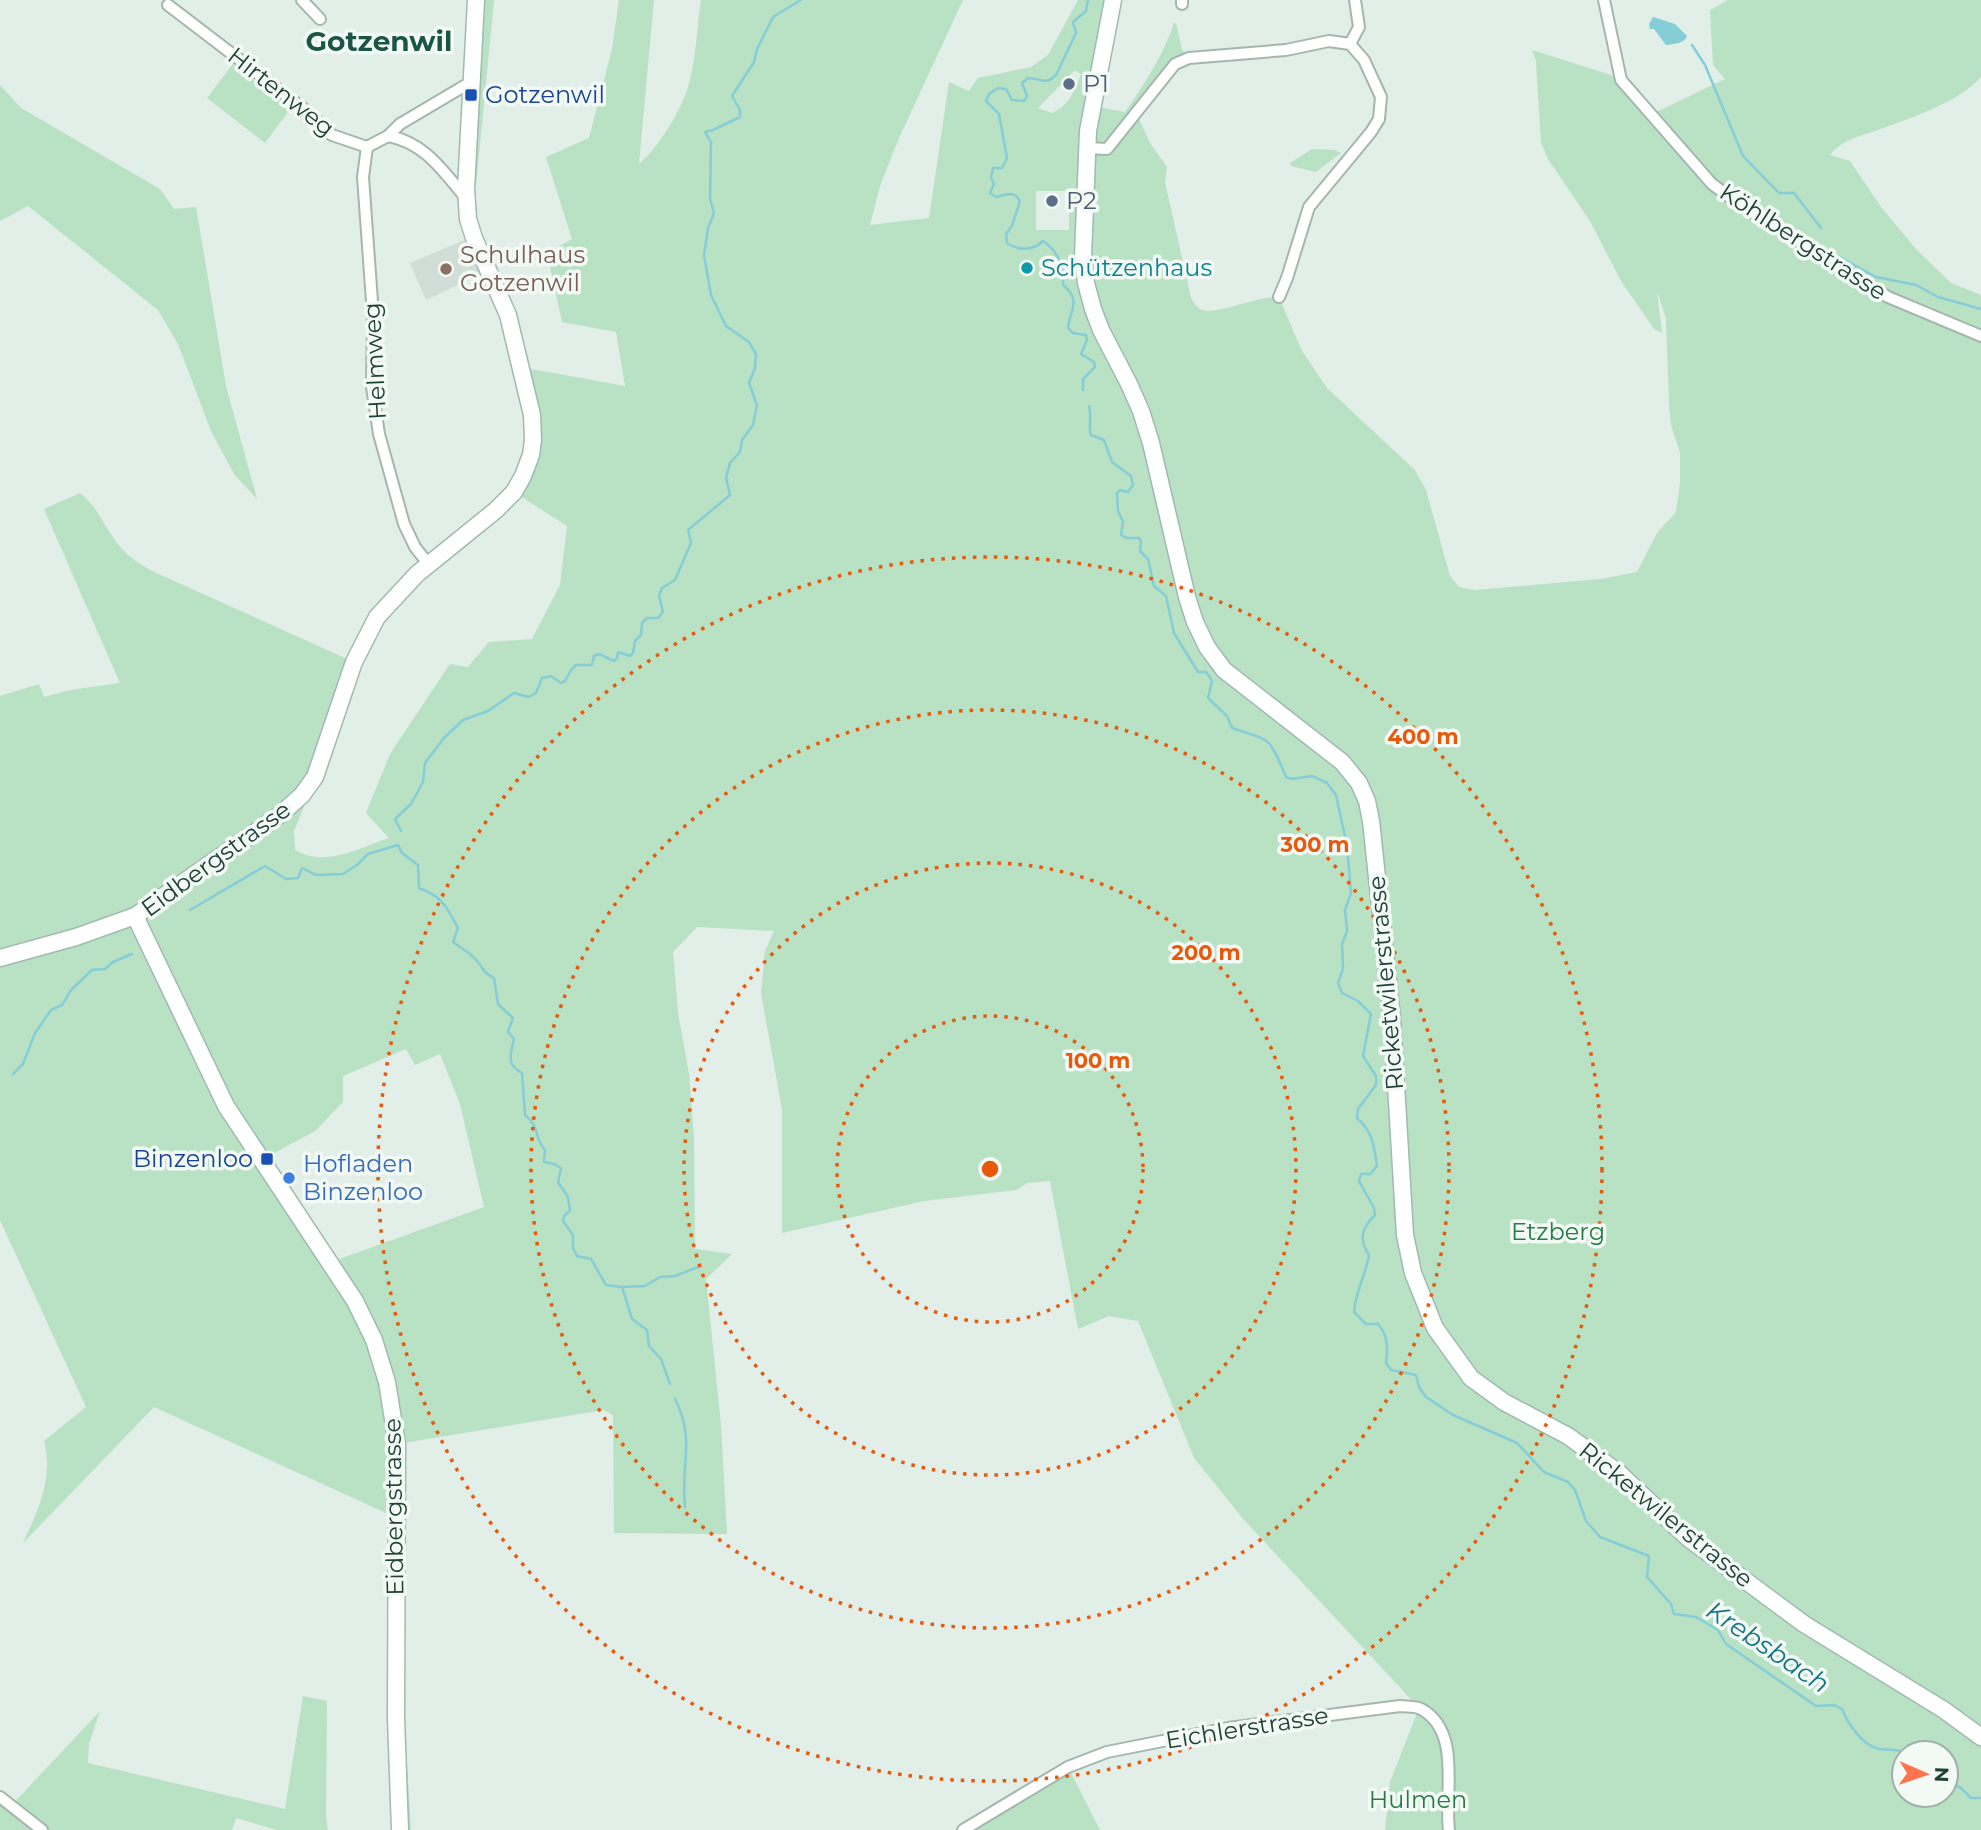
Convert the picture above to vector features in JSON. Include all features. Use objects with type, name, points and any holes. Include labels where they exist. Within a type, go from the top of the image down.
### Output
[{"type":"street","points":[[303,0],[320,19]]},
{"type":"street","name":"Eidbergstrasse","points":[[400,1830],[396,1718],[397,1444],[387,1382],[374,1340],[355,1301],[226,1105],[135,916],[281,814],[302,795],[319,767],[354,662],[377,617],[417,574],[496,510],[514,492],[527,466],[533,440],[532,415],[508,315],[468,219],[466,197],[476,0]]},
{"type":"street","name":"Ricketwilerstrasse","points":[[1113,0],[1092,106],[1087,148],[1083,256],[1086,283],[1097,320],[1141,411],[1195,622],[1207,647],[1224,670],[1342,762],[1359,783],[1367,801],[1392,1018],[1405,1235],[1413,1273],[1435,1328],[1471,1378],[1504,1402],[1568,1436],[1619,1473],[1688,1538],[1804,1624],[1944,1710],[1981,1737]]},
{"type":"street","points":[[1350,44],[1359,27],[1355,0]]},
{"type":"street","name":"Köhlbergstrasse","points":[[1604,0],[1621,80],[1712,184],[1864,284],[1919,312],[1981,336]]},
{"type":"street","name":"Hirtenweg","points":[[168,5],[304,109],[332,135],[367,147]]},
{"type":"street","points":[[1087,148],[1107,149],[1175,64],[1189,58],[1286,50],[1329,41],[1350,44],[1364,60],[1381,97],[1379,119],[1309,206],[1279,296]]},
{"type":"street","points":[[367,147],[471,82]]},
{"type":"street","points":[[388,135],[402,138],[434,159],[466,197]]},
{"type":"street","name":"Helmweg","points":[[367,147],[363,177],[373,315],[372,387],[379,434],[404,524],[415,547],[429,565]]},
{"type":"street","points":[[0,958],[76,937],[135,916]]},
{"type":"street","name":"Eichlerstrasse","points":[[963,1830],[1068,1767],[1107,1752],[1228,1728],[1399,1706],[1419,1708],[1436,1721],[1445,1741],[1449,1830]]},
{"type":"street","points":[[0,1797],[41,1830]]},
{"type":"shaded area","name":"Schulhaus Gotzenwil","points":[[467,239],[481,274],[426,300],[410,263]]},
{"type":"green space","points":[[476,0],[494,0],[476,186],[466,189]]},
{"type":"green space","name":"Etzberg","points":[[619,0],[654,0],[639,164],[661,139],[685,97],[693,66],[701,0],[963,0],[899,138],[880,186],[870,225],[929,218],[949,82],[969,91],[978,78],[1031,67],[1048,55],[1078,0],[1113,0],[1092,106],[1125,112],[1153,69],[1176,23],[1182,50],[1189,58],[1175,64],[1136,112],[1150,143],[1167,167],[1165,182],[1194,303],[1202,310],[1209,311],[1279,297],[1301,349],[1327,388],[1414,469],[1426,490],[1450,576],[1459,587],[1475,590],[1601,579],[1637,572],[1657,533],[1676,512],[1680,453],[1671,425],[1669,406],[1666,318],[1657,292],[1662,333],[1654,329],[1621,281],[1590,221],[1548,159],[1541,143],[1536,61],[1532,50],[1621,80],[1650,115],[1725,79],[1713,65],[1710,10],[1728,0],[1981,0],[1981,77],[1947,102],[1852,139],[1830,155],[1850,161],[1881,207],[1916,249],[1951,283],[1981,295],[1981,1830],[1385,1830],[1390,1782],[1419,1708],[1245,1521],[1194,1458],[1138,1321],[1109,1316],[1078,1329],[1050,1181],[1027,1183],[1016,1190],[924,1201],[782,1233],[782,1109],[761,993],[765,951],[774,931],[697,927],[673,952],[678,1013],[689,1074],[694,1137],[695,1249],[732,1254],[706,1279],[721,1425],[727,1534],[614,1533],[613,1415],[604,1410],[397,1444],[397,1518],[154,1407],[23,1543],[39,1506],[46,1481],[47,1454],[44,1441],[86,1407],[0,1220],[0,696],[39,684],[44,697],[70,690],[120,683],[44,509],[80,493],[96,510],[121,548],[142,565],[354,662],[302,795],[304,807],[294,831],[295,850],[306,855],[330,857],[389,838],[366,813],[390,754],[450,664],[468,667],[489,642],[532,639],[560,585],[567,526],[514,492],[531,455],[520,367],[625,386],[616,332],[562,322],[547,253],[572,239],[546,157],[589,138],[612,49]],"holes":[[[1075,70],[1081,74],[1067,102],[1052,113],[1038,108]],[[1036,191],[1069,191],[1069,230],[1036,230]],[[406,1049],[415,1065],[440,1054],[460,1104],[484,1207],[331,1262],[261,1160],[315,1131],[343,1102],[343,1076]]]},
{"type":"green space","points":[[233,64],[291,108],[265,143],[207,98]]},
{"type":"green space","points":[[0,85],[21,108],[160,189],[174,209],[196,207],[226,386],[257,499],[234,474],[211,431],[178,344],[158,310],[28,206],[0,221]]},
{"type":"green space","points":[[1312,149],[1335,150],[1341,153],[1316,172],[1291,166],[1290,163]]},
{"type":"green space","points":[[303,1696],[327,1701],[328,1830],[277,1830],[236,1818],[232,1830],[0,1830],[0,1797],[11,1806],[100,1711],[89,1744],[88,1763],[285,1809]]},
{"type":"green space","points":[[405,1730],[411,1830],[400,1830],[396,1732]]},
{"type":"green space","points":[[1068,1767],[1100,1830],[963,1830]]},
{"type":"water","points":[[1653,17],[1675,24],[1687,36],[1686,39],[1666,45],[1654,29],[1650,29],[1649,24]]},
{"type":"waterway","points":[[401,831],[395,819],[411,804],[423,782],[425,763],[444,738],[463,720],[488,711],[514,693],[529,697],[536,693],[542,678],[551,676],[561,683],[576,665],[592,665],[594,656],[599,654],[614,661],[618,652],[630,656],[633,653],[635,641],[641,635],[642,623],[647,618],[658,618],[663,612],[659,596],[662,588],[675,580],[691,543],[688,530],[730,495],[726,478],[730,463],[740,452],[742,440],[753,425],[757,405],[749,383],[755,368],[756,354],[749,342],[726,326],[711,295],[704,255],[708,228],[714,213],[710,199],[711,142],[705,132],[740,117],[740,110],[732,96],[754,62],[757,49],[773,17],[801,0]]},
{"type":"waterway","name":"Krebsbach","points":[[1083,390],[1083,379],[1095,367],[1094,362],[1081,354],[1087,340],[1086,335],[1073,333],[1068,328],[1073,301],[1063,285],[1059,260],[1053,249],[1043,241],[1026,249],[1007,243],[1006,234],[1012,226],[1020,201],[1015,195],[996,197],[990,193],[994,184],[991,178],[993,168],[1002,168],[1007,158],[999,114],[986,101],[989,94],[998,88],[1006,89],[1012,100],[1024,101],[1027,96],[1022,83],[1028,78],[1045,81],[1056,75],[1076,33],[1073,22],[1086,11],[1088,0]]},
{"type":"waterway","points":[[1692,45],[1705,65],[1743,156],[1779,193],[1794,193],[1821,228]]},
{"type":"waterway","points":[[1836,255],[1876,277],[1916,285],[1938,297],[1981,309]]},
{"type":"waterway","name":"Krebsbach","points":[[1089,406],[1091,435],[1104,440],[1112,462],[1131,476],[1133,485],[1128,492],[1120,490],[1117,493],[1118,511],[1123,522],[1121,535],[1139,538],[1141,541],[1140,551],[1148,559],[1154,586],[1166,596],[1174,633],[1198,672],[1206,672],[1212,681],[1208,698],[1227,716],[1232,728],[1268,742],[1286,777],[1292,779],[1312,776],[1327,783],[1336,795],[1347,846],[1351,893],[1345,910],[1347,931],[1342,944],[1343,969],[1338,983],[1342,993],[1358,1001],[1371,1014],[1363,1056],[1376,1076],[1376,1085],[1358,1109],[1357,1118],[1370,1134],[1377,1166],[1370,1174],[1361,1174],[1359,1181],[1375,1215],[1363,1234],[1363,1244],[1369,1255],[1354,1312],[1366,1324],[1378,1324],[1381,1328],[1386,1342],[1386,1363],[1391,1370],[1416,1375],[1419,1387],[1426,1397],[1453,1415],[1517,1443],[1544,1472],[1568,1482],[1575,1490],[1586,1521],[1600,1537],[1649,1556],[1647,1577],[1671,1604],[1674,1614],[1696,1617],[1718,1630],[1726,1644],[1816,1706],[1834,1705],[1842,1709],[1856,1733],[1867,1743],[1890,1750]]},
{"type":"waterway","points":[[190,910],[265,866],[286,879],[298,878],[302,868],[316,875],[343,874],[368,854],[398,845],[402,853],[418,865],[419,888],[443,903],[458,928],[453,942],[494,978],[498,1004],[513,1018],[508,1032],[514,1039],[510,1059],[513,1066],[522,1073],[525,1115],[533,1123],[545,1150],[544,1162],[561,1168],[558,1182],[568,1197],[570,1211],[563,1221],[573,1235],[573,1248],[577,1256],[591,1259],[606,1285],[622,1287],[632,1319],[647,1330],[649,1346],[661,1359],[670,1384]]},
{"type":"waterway","points":[[13,1074],[23,1064],[35,1033],[51,1010],[62,1005],[71,990],[92,970],[105,969],[113,962],[132,954]]},
{"type":"waterway","points":[[622,1287],[645,1286],[660,1277],[675,1276],[698,1267]]},
{"type":"waterway","points":[[675,1399],[685,1427],[685,1507]]},
{"type":"waterway","name":"Krebsbach","points":[[1960,1788],[1971,1798],[1981,1798]]},
{"type":"place","name":"P1","points":[[1069,84]]},
{"type":"place","name":"Gotzenwil","points":[[471,95]]},
{"type":"place","name":"P2","points":[[1052,201]]},
{"type":"place","name":"Schützenhaus","points":[[1027,268]]},
{"type":"place","name":"Schulhaus Gotzenwil","points":[[446,269]]},
{"type":"place","name":"Binzenloo","points":[[267,1159]]},
{"type":"place","name":"Hofladen Binzenloo","points":[[289,1178]]},
{"type":"district","name":"Gotzenwil","points":[[379,41]]},
{"type":"park label","name":"Hulmen","points":[[1418,1800]]}]
